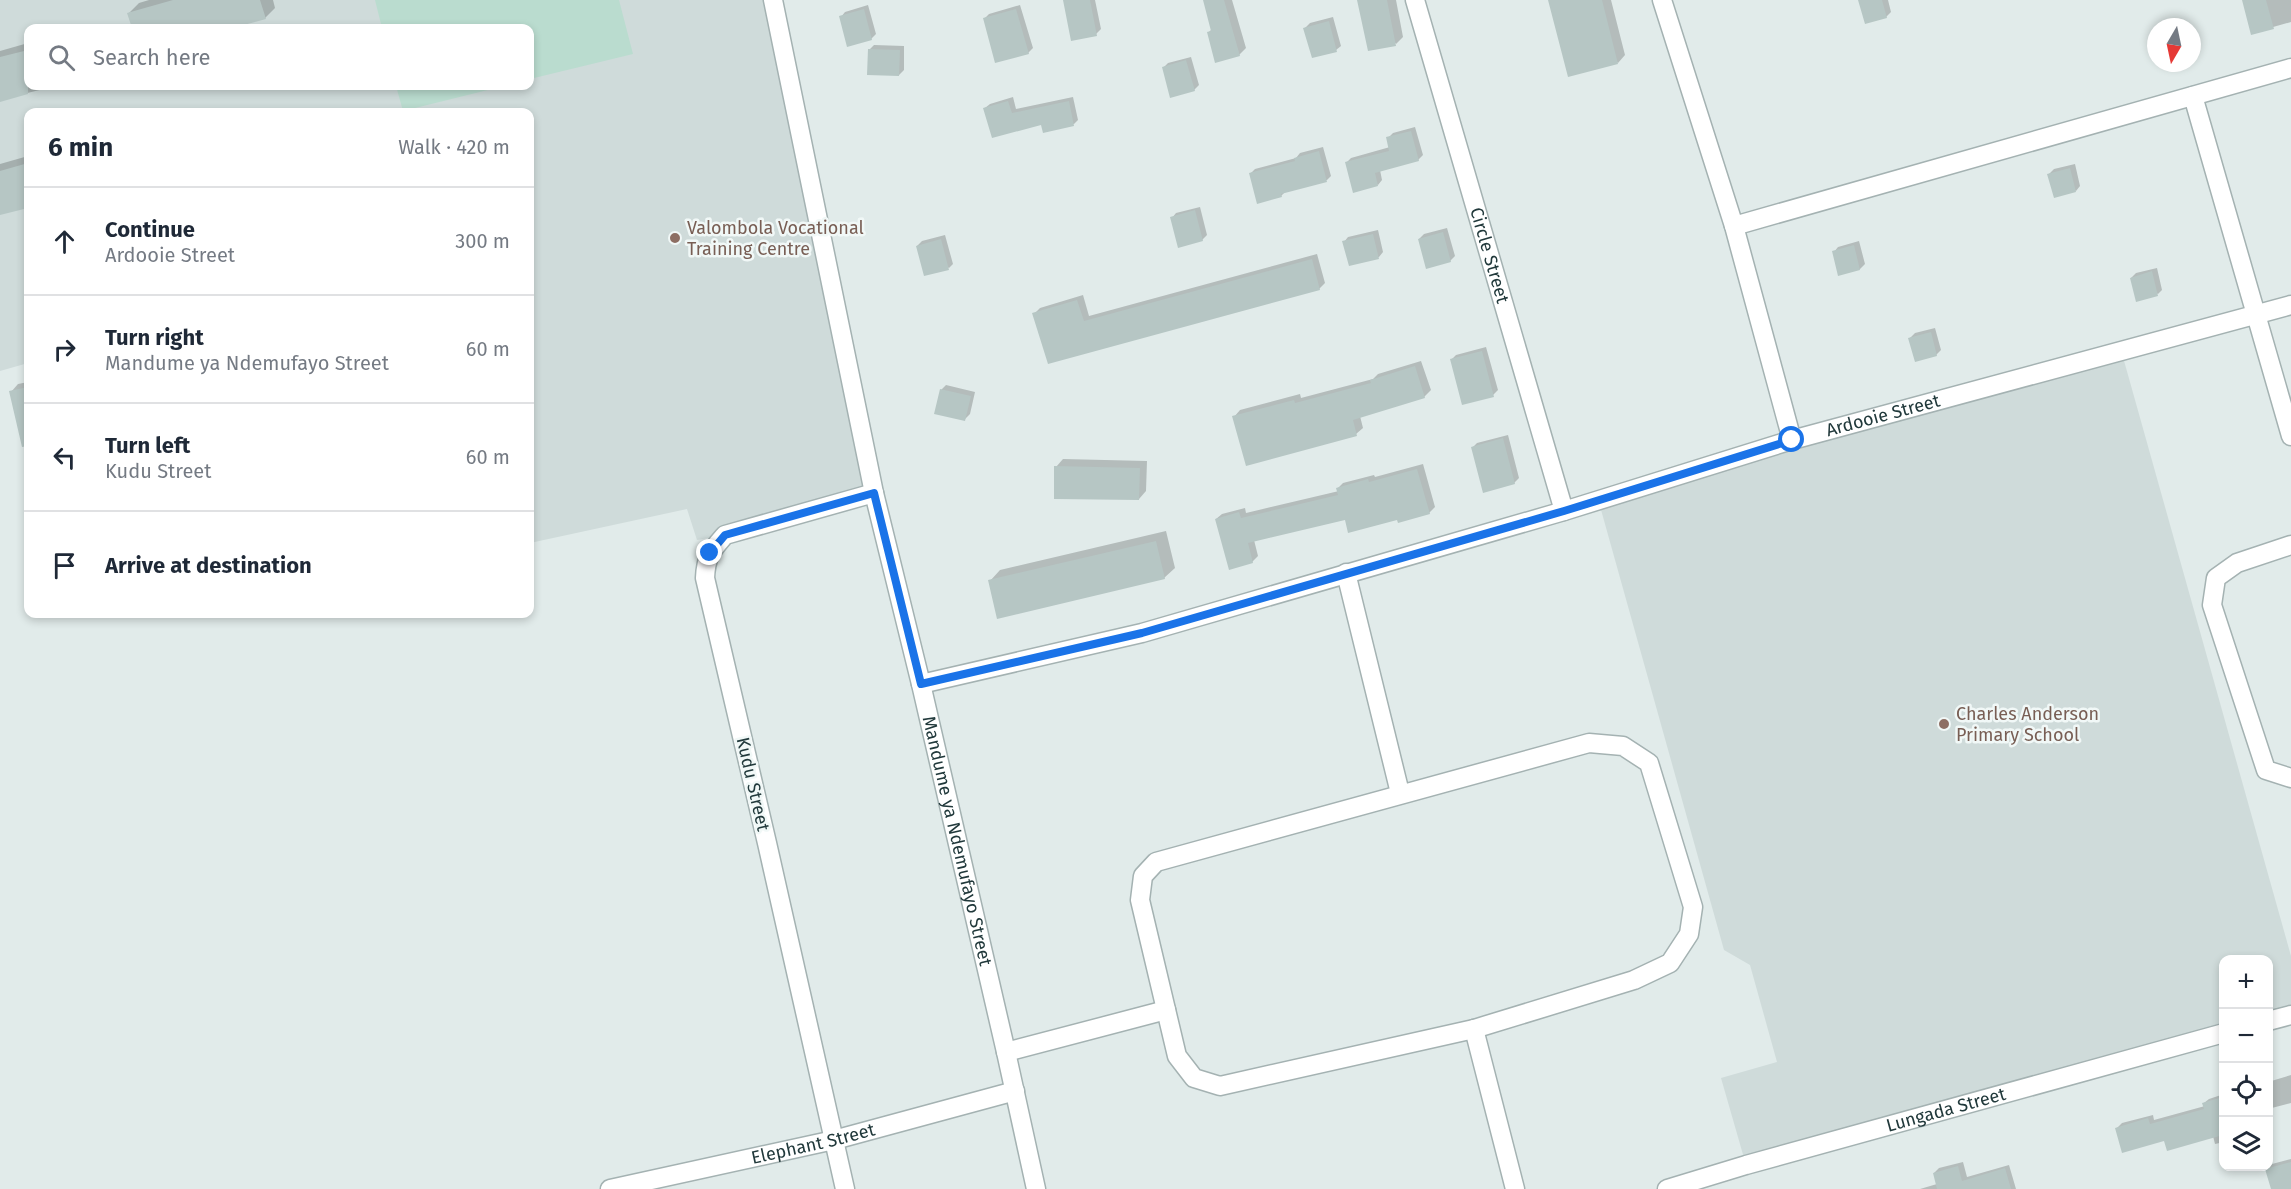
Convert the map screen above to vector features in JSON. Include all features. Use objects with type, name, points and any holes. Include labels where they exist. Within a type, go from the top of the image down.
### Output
[{"type":"street","name":"Mandume ya Ndemufayo Street","points":[[773,0],[874,493],[921,684],[1036,1189]]},
{"type":"street","name":"Circle Street","points":[[1414,0],[1564,511]]},
{"type":"street","points":[[1662,0],[1734,226],[1792,440]]},
{"type":"street","points":[[1734,226],[2291,68]]},
{"type":"street","points":[[2193,96],[2291,436]]},
{"type":"street","name":"Ardooie Street","points":[[921,684],[1142,633],[1564,511],[1792,440],[2291,305]]},
{"type":"street","name":"Kudu Street","points":[[845,1189],[705,579],[705,563],[725,535],[874,493]]},
{"type":"street","points":[[2291,545],[2237,563],[2216,578],[2212,605],[2266,770],[2291,778]]},
{"type":"street","points":[[1346,573],[1400,793]]},
{"type":"street","points":[[1589,742],[1623,746],[1649,763],[1693,907],[1689,934],[1670,963],[1634,980],[1474,1029],[1220,1086],[1194,1078],[1178,1056],[1166,1010],[1140,900],[1143,876],[1156,862],[1589,742]]},
{"type":"street","points":[[1006,1052],[1166,1010]]},
{"type":"street","points":[[2273,1019],[2291,1014]]},
{"type":"street","points":[[1474,1029],[1515,1189]]},
{"type":"street","name":"Lungada Street","points":[[1667,1189],[2219,1034]]},
{"type":"street","name":"Elephant Street","points":[[610,1189],[834,1140],[1015,1091]]},
{"type":"shaded area","name":"Valombola Vocational Training Centre","points":[[0,0],[772,0],[874,493],[725,535],[697,540],[687,509],[534,542],[534,108],[24,108],[24,364],[0,371]]},
{"type":"shaded area","name":"Charles Anderson Primary School","points":[[2121,350],[2291,956],[2291,1015],[2273,1020],[2273,955],[2219,955],[2219,1034],[1746,1165],[1721,1078],[1777,1062],[1750,965],[1724,950],[1598,499]]},
{"type":"green space","points":[[375,0],[619,0],[633,54],[534,78],[534,24],[381,24]]},
{"type":"green space","points":[[397,90],[488,90],[415,108],[402,108]]},
{"type":"building","points":[[173,0],[260,0],[266,19],[247,24],[131,24],[127,13]]},
{"type":"building","points":[[1063,0],[1090,0],[1097,36],[1071,41]]},
{"type":"building","points":[[1203,0],[1224,0],[1240,56],[1215,63],[1207,32],[1211,31]]},
{"type":"building","points":[[1357,0],[1387,0],[1396,46],[1368,51]]},
{"type":"building","points":[[1548,0],[1602,0],[1618,64],[1568,77]]},
{"type":"building","points":[[1858,0],[1882,0],[1887,18],[1865,24]]},
{"type":"building","points":[[2242,0],[2266,0],[2274,29],[2251,35]]},
{"type":"building","points":[[864,9],[872,40],[847,47],[839,16]]},
{"type":"building","points":[[1016,9],[1029,54],[995,63],[983,18]]},
{"type":"building","points":[[1329,21],[1337,52],[1312,58],[1303,28]]},
{"type":"building","points":[[868,49],[900,50],[899,76],[867,75]]},
{"type":"building","points":[[24,51],[24,90],[28,90],[28,94],[0,102],[0,57]]},
{"type":"building","points":[[1186,60],[1195,91],[1170,98],[1162,67]]},
{"type":"building","points":[[1008,101],[1012,113],[1069,101],[1074,126],[1043,133],[1041,125],[992,138],[983,108]]},
{"type":"building","points":[[1411,131],[1419,161],[1375,173],[1378,186],[1353,193],[1345,162],[1389,151],[1386,137]]},
{"type":"building","points":[[1319,151],[1327,182],[1281,194],[1282,197],[1257,204],[1249,173],[1295,161],[1294,158]]},
{"type":"building","points":[[24,164],[24,209],[0,215],[0,171]]},
{"type":"building","points":[[2070,168],[2076,192],[2054,198],[2047,174]]},
{"type":"building","points":[[1195,210],[1203,241],[1178,248],[1170,217]]},
{"type":"building","points":[[1443,232],[1451,262],[1426,269],[1418,239]]},
{"type":"building","points":[[1373,234],[1379,259],[1349,266],[1342,241]]},
{"type":"building","points":[[941,239],[949,270],[924,276],[916,246]]},
{"type":"building","points":[[1854,245],[1860,270],[1838,276],[1832,251]]},
{"type":"building","points":[[1312,259],[1320,290],[1048,364],[1032,313],[1077,300],[1084,321]]},
{"type":"building","points":[[2152,271],[2158,296],[2136,302],[2130,278]]},
{"type":"building","points":[[1931,332],[1937,356],[1915,362],[1908,338]]},
{"type":"building","points":[[1482,351],[1494,397],[1462,405],[1450,359]]},
{"type":"building","points":[[1415,366],[1425,398],[1353,420],[1357,436],[1246,466],[1232,416],[1294,400],[1295,403],[1371,383],[1370,380]]},
{"type":"building","points":[[24,388],[24,447],[22,447],[9,391]]},
{"type":"building","points":[[940,389],[971,396],[965,421],[934,414]]},
{"type":"building","points":[[1503,438],[1515,484],[1483,493],[1471,447]]},
{"type":"building","points":[[1054,466],[1140,468],[1139,500],[1054,499]]},
{"type":"building","points":[[1417,469],[1430,514],[1348,533],[1345,520],[1248,543],[1253,563],[1229,570],[1215,519],[1239,512],[1241,518],[1338,495],[1336,488]]},
{"type":"building","points":[[1156,541],[1165,579],[997,619],[988,580]]},
{"type":"building","points":[[2219,1098],[2219,1136],[2167,1151],[2164,1141],[2122,1153],[2115,1128],[2148,1118],[2150,1124],[2204,1109],[2202,1103]]},
{"type":"building","points":[[2291,1162],[2291,1189],[2271,1189],[2266,1171],[2273,1171],[2273,1167]]},
{"type":"building","points":[[1958,1166],[1962,1181],[2005,1168],[2011,1189],[1937,1189],[1933,1173]]},
{"type":"place","name":"Valombola Vocational Training Centre","points":[[675,238]]},
{"type":"place","name":"Charles Anderson Primary School","points":[[1944,724]]},
{"type":"route","points":[[710,553],[725,535],[874,493],[921,684],[1142,633],[1564,511],[1792,440]]}]
